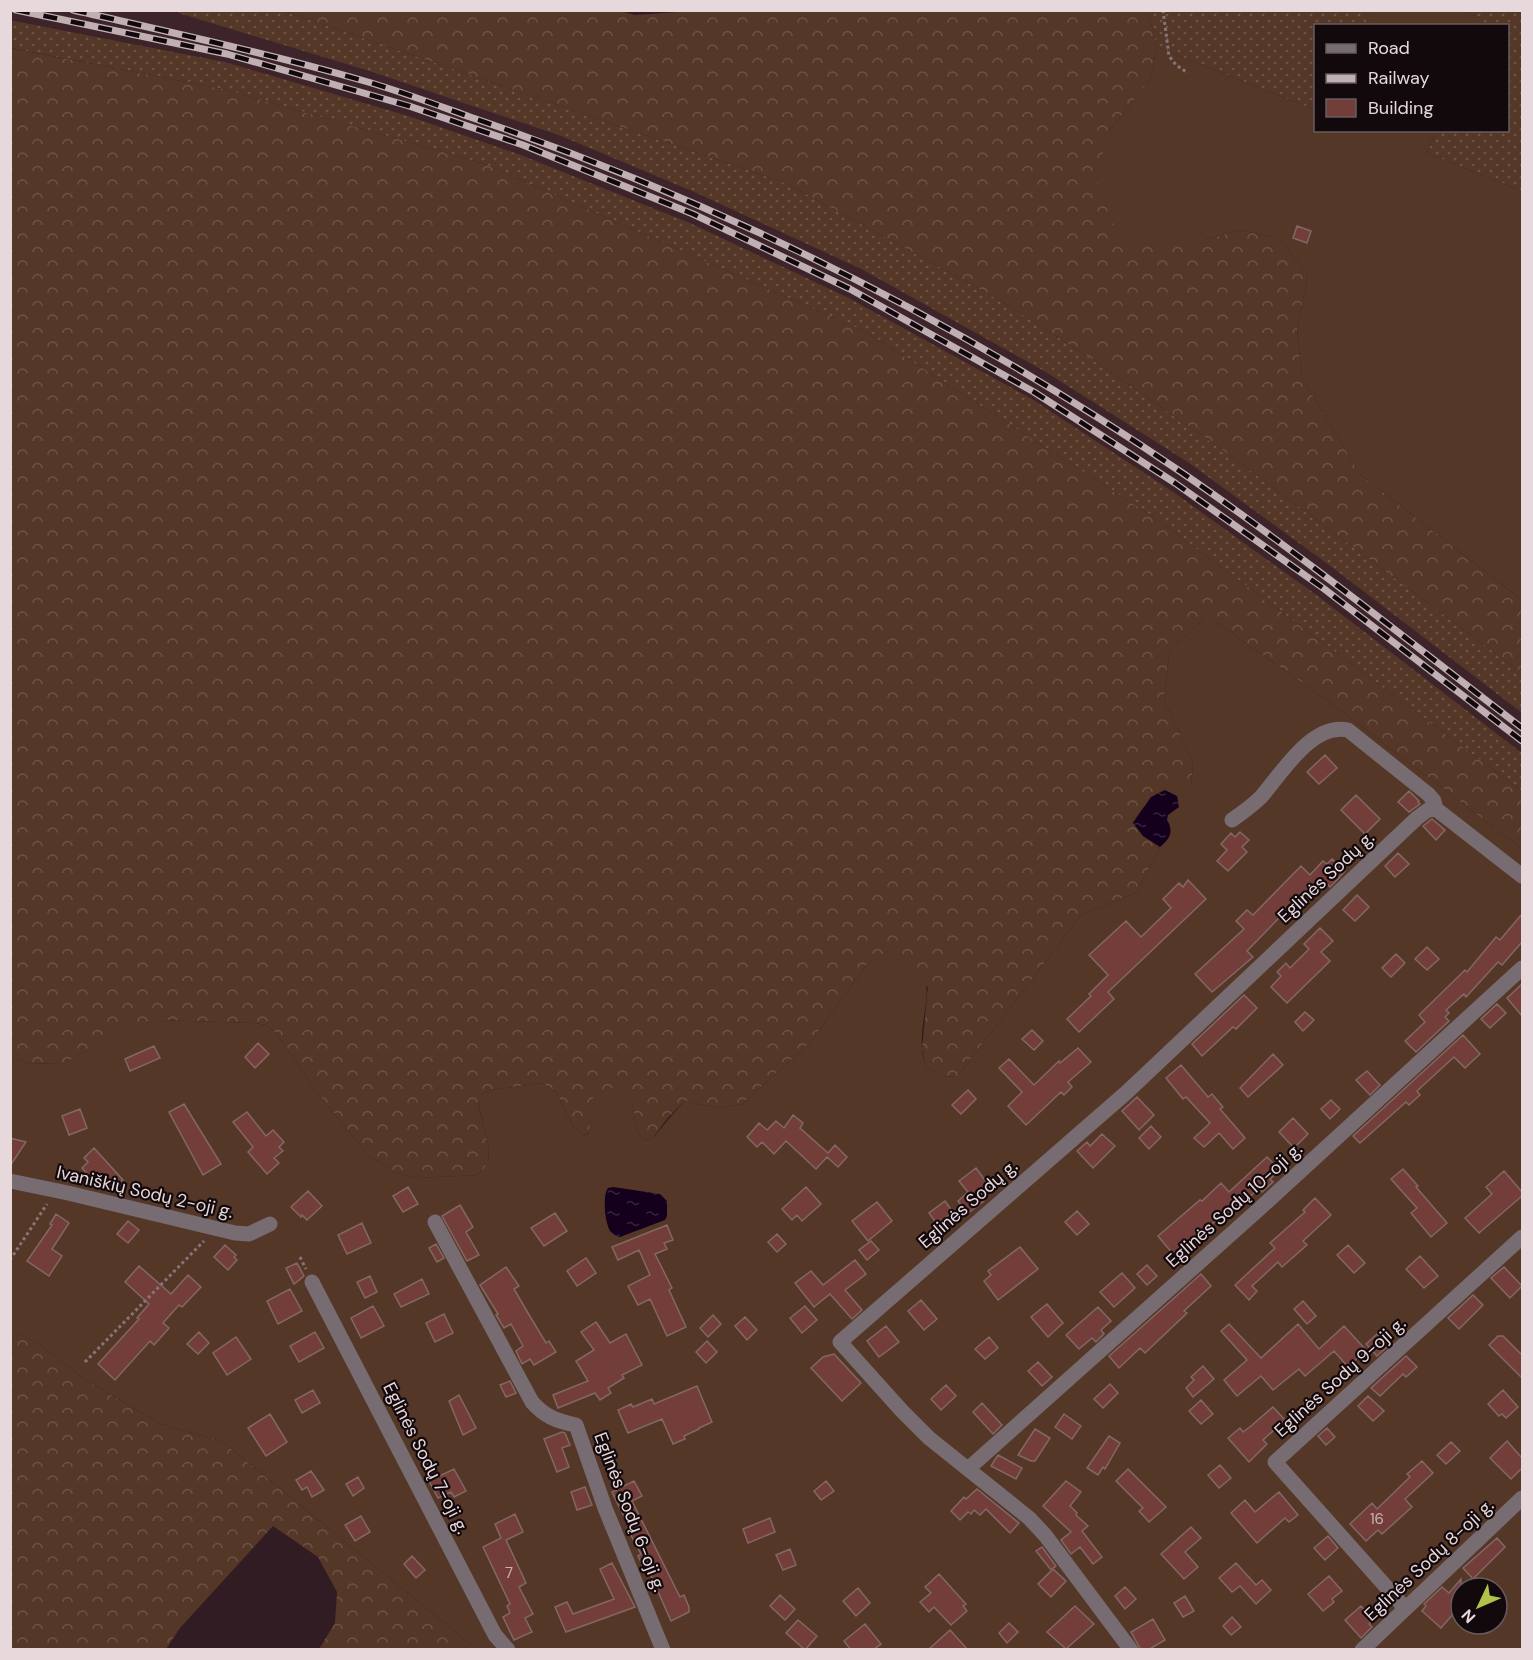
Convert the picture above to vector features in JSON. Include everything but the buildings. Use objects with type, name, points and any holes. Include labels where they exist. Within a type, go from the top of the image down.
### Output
[{"type":"street","points":[[1232,820],[1248,810],[1259,799],[1306,745],[1322,732],[1339,728],[1348,730],[1428,794],[1434,801],[1436,809],[1522,876]]},
{"type":"street","name":"Eglinės Sodų g.","points":[[1131,1650],[1045,1535],[1029,1518],[929,1438],[840,1342],[1127,1092],[1417,818],[1428,810],[1436,809]]},
{"type":"street","name":"Eglinės Sodų 10-oji g.","points":[[969,1468],[1258,1210],[1522,968]]},
{"type":"street","name":"Ivaniškių Sodų 2-oji g.","points":[[10,1181],[56,1190],[208,1228],[249,1234],[270,1224]]},
{"type":"street","name":"Eglinės Sodų 6-oji g.","points":[[435,1222],[532,1402],[547,1417],[558,1422],[576,1425],[605,1508],[663,1650]]},
{"type":"street","name":"Eglinės Sodų 9-oji g.","points":[[1405,1608],[1275,1462],[1522,1237]]},
{"type":"street","name":"Eglinės Sodų 7-oji g.","points":[[312,1282],[495,1635],[508,1650]]},
{"type":"street","name":"Eglinės Sodų 8-oji g.","points":[[1362,1650],[1522,1498]]},
{"type":"path","points":[[1163,10],[1169,56],[1176,65],[1188,73]]},
{"type":"path","points":[[10,1260],[56,1190]]},
{"type":"path","points":[[85,1362],[201,1244],[208,1228]]},
{"type":"shaded area","points":[[10,11],[163,11],[178,13],[369,71],[561,136],[694,192],[861,269],[1044,371],[1189,463],[1337,571],[1522,713],[1522,753],[1318,596],[1172,491],[1032,399],[847,297],[690,223],[521,155],[225,62],[11,20]]},
{"type":"green space","points":[[178,10],[284,11],[788,184],[1001,301],[1095,361],[1224,451],[1522,673],[1522,713],[1337,571],[1189,463],[1044,371],[861,269],[694,192],[561,136],[369,71],[178,13]]},
{"type":"green space","points":[[616,10],[635,15],[707,10],[1148,11],[1157,47],[1150,80],[1109,131],[1205,240],[1239,230],[1278,238],[1308,274],[1297,329],[1302,378],[1360,474],[1522,600],[1522,673],[1224,451],[1095,361],[1001,301],[788,184],[284,11]]},
{"type":"green space","points":[[1148,11],[1371,11],[1365,24],[1314,24],[1314,110],[1157,47]]},
{"type":"green space","points":[[1371,11],[1462,11],[1485,19],[1482,24],[1365,24]]},
{"type":"green space","points":[[1462,11],[1522,11],[1522,191],[1427,153],[1436,132],[1509,132],[1509,24],[1482,24],[1484,19]]},
{"type":"green space","points":[[10,20],[225,62],[408,116],[521,155],[690,223],[847,297],[1032,399],[1172,491],[1318,596],[1522,753],[1522,791],[1155,518],[868,333],[485,164],[223,89],[11,48]]},
{"type":"green space","points":[[1157,47],[1314,110],[1314,132],[1436,132],[1427,153],[1522,191],[1522,600],[1360,474],[1302,378],[1297,329],[1308,274],[1278,238],[1239,230],[1205,240],[1136,245],[1116,231],[1096,178],[1109,131],[1150,80]]},
{"type":"green space","points":[[10,48],[223,89],[485,164],[868,333],[1155,518],[1522,791],[1522,849],[1332,704],[1213,620],[1203,620],[1171,648],[1164,700],[1193,762],[1191,786],[1170,788],[1156,794],[1133,822],[1143,836],[1160,847],[1136,893],[1082,914],[957,1077],[942,1076],[926,1067],[922,1049],[928,987],[867,964],[810,1043],[742,1104],[719,1108],[684,1101],[652,1139],[643,1140],[636,1128],[632,1102],[584,1136],[573,1126],[556,1092],[542,1083],[491,1090],[482,1094],[478,1103],[489,1149],[488,1164],[478,1175],[418,1178],[397,1173],[369,1156],[315,1090],[277,1034],[266,1025],[159,1020],[65,1063],[28,1064],[11,1057]]},
{"type":"green space","points":[[1203,620],[1213,620],[1332,704],[1522,849],[1522,1649],[476,1649],[223,1442],[161,1424],[87,1381],[41,1346],[18,1333],[11,1339],[11,1057],[28,1064],[65,1063],[123,1028],[159,1020],[266,1025],[277,1034],[315,1090],[369,1156],[397,1173],[418,1178],[478,1175],[488,1164],[489,1149],[478,1102],[482,1094],[491,1090],[542,1083],[556,1092],[573,1126],[584,1136],[589,1133],[591,1100],[603,1089],[618,1088],[632,1102],[636,1128],[643,1140],[652,1139],[684,1101],[719,1108],[742,1104],[810,1043],[867,964],[888,951],[907,960],[919,970],[925,980],[927,991],[922,1054],[926,1067],[942,1076],[957,1077],[1082,914],[1136,893],[1160,847],[1143,836],[1133,823],[1151,797],[1171,786],[1191,786],[1193,762],[1164,700],[1171,648]]},
{"type":"green space","points":[[18,1333],[41,1346],[87,1381],[161,1424],[223,1442],[476,1649],[319,1649],[335,1623],[337,1592],[318,1557],[273,1526],[180,1628],[166,1649],[11,1650],[10,1339]]},
{"type":"water","points":[[1165,790],[1177,796],[1179,807],[1168,815],[1170,835],[1160,847],[1143,836],[1133,823],[1151,797]]},
{"type":"water","points":[[608,1188],[660,1194],[667,1201],[665,1220],[620,1237],[614,1235],[607,1224],[605,1210],[606,1192]]},
{"type":"railway","points":[[16,10],[227,54],[409,106],[523,145],[693,214],[850,289],[1034,392],[1175,483],[1323,588],[1522,741]]},
{"type":"railway","points":[[73,10],[289,61],[402,93],[564,151],[656,187],[837,270],[1012,366],[1098,417],[1181,472],[1311,565],[1522,728]]}]
